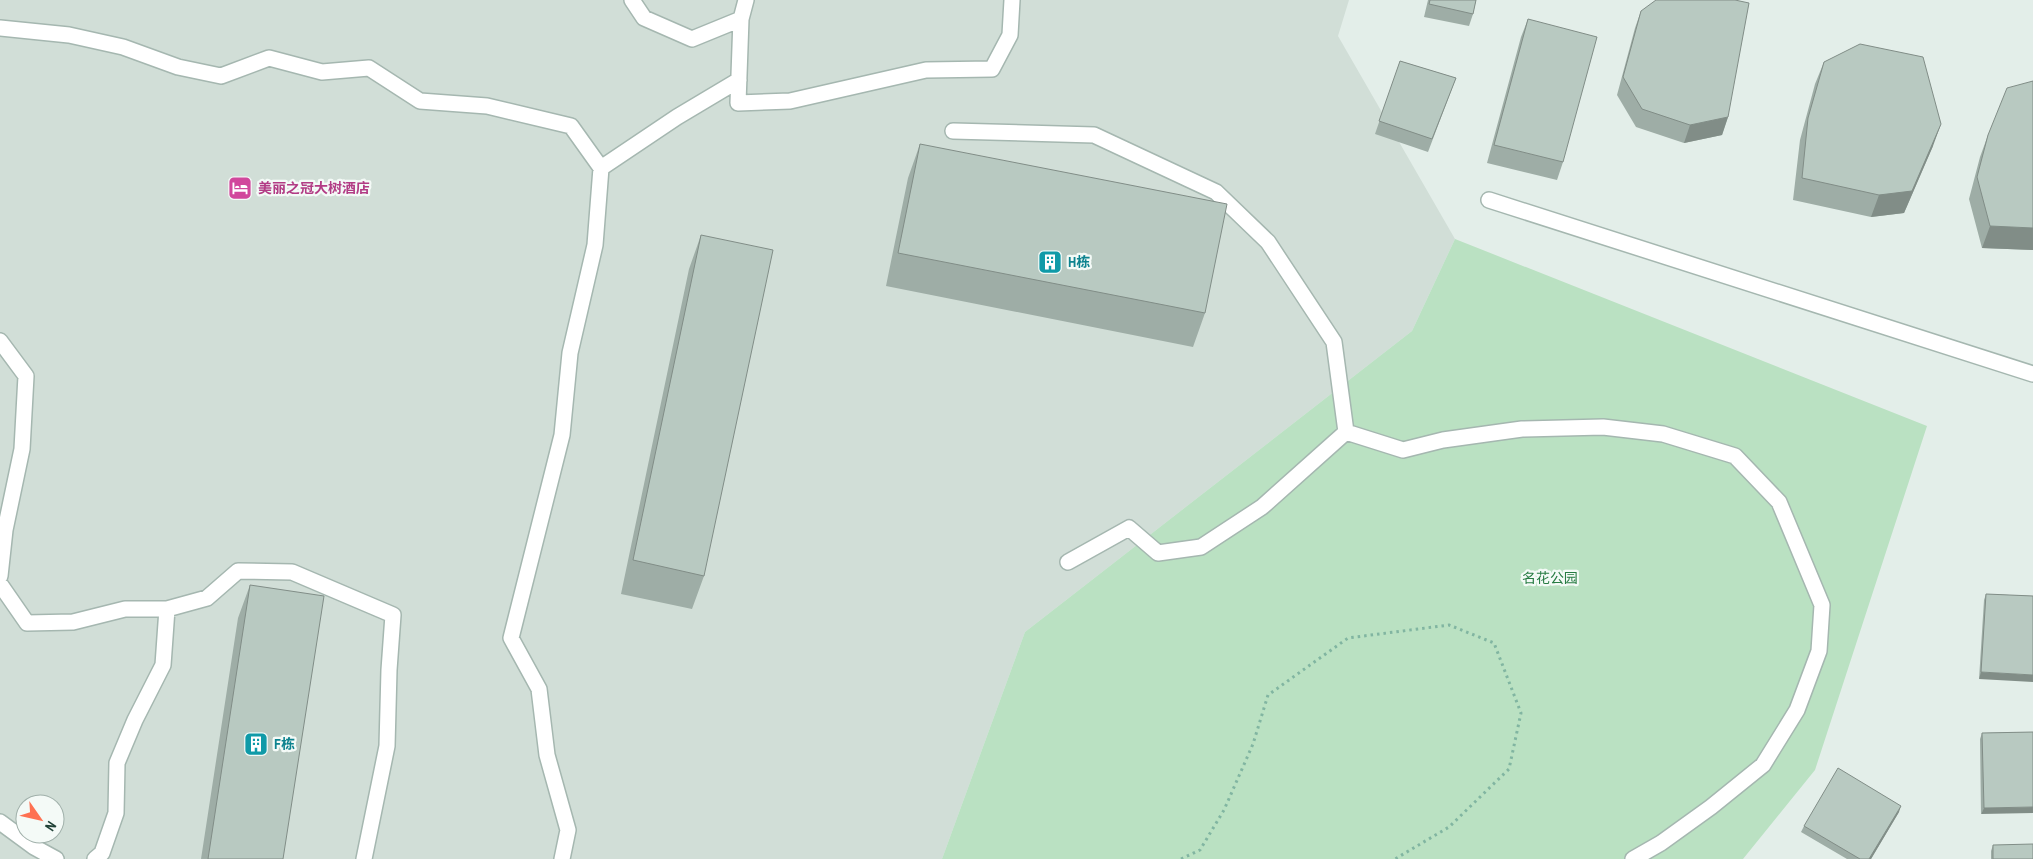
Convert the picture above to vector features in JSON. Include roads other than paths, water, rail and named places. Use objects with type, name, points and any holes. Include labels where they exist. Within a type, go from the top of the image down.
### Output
[{"type":"street","points":[[632,0],[644,18],[692,39],[741,19]]},
{"type":"street","points":[[746,0],[741,19],[738,103],[790,101],[926,70],[992,69],[1010,35],[1012,0]]},
{"type":"street","points":[[0,28],[69,35],[123,47],[178,67],[221,76],[269,58],[322,72],[369,68],[420,101],[486,106],[571,126],[601,168],[595,245],[570,353],[562,435],[511,638],[539,689],[547,755],[568,830],[562,859]]},
{"type":"street","points":[[601,168],[677,117],[739,80]]},
{"type":"street","points":[[953,130],[1094,135],[1216,192],[1268,242],[1334,342],[1346,432]]},
{"type":"street","points":[[1489,200],[2033,374]]},
{"type":"street","points":[[0,341],[26,376],[22,449],[5,530],[0,576]]},
{"type":"street","points":[[1346,432],[1403,450],[1443,440],[1522,429],[1603,427],[1663,434],[1734,456],[1779,502],[1822,605],[1819,651],[1797,710],[1763,765],[1711,808],[1661,844],[1633,859]]},
{"type":"street","points":[[1068,562],[1129,528],[1158,553],[1202,547],[1262,507],[1346,432]]},
{"type":"street","points":[[0,584],[27,623],[73,622],[125,609],[167,609],[207,598],[238,571],[292,572],[393,614],[388,670],[387,746],[364,859]]},
{"type":"street","points":[[94,859],[102,853],[116,812],[117,763],[135,720],[164,665],[167,609]]},
{"type":"street","points":[[0,822],[34,847],[56,859]]},
{"type":"place","name":"美丽之冠大树酒店","points":[[240,188]]},
{"type":"place","name":"H栋","points":[[1050,262]]},
{"type":"place","name":"F栋","points":[[256,744]]},
{"type":"park label","name":"名花公园","points":[[1550,578]]}]
